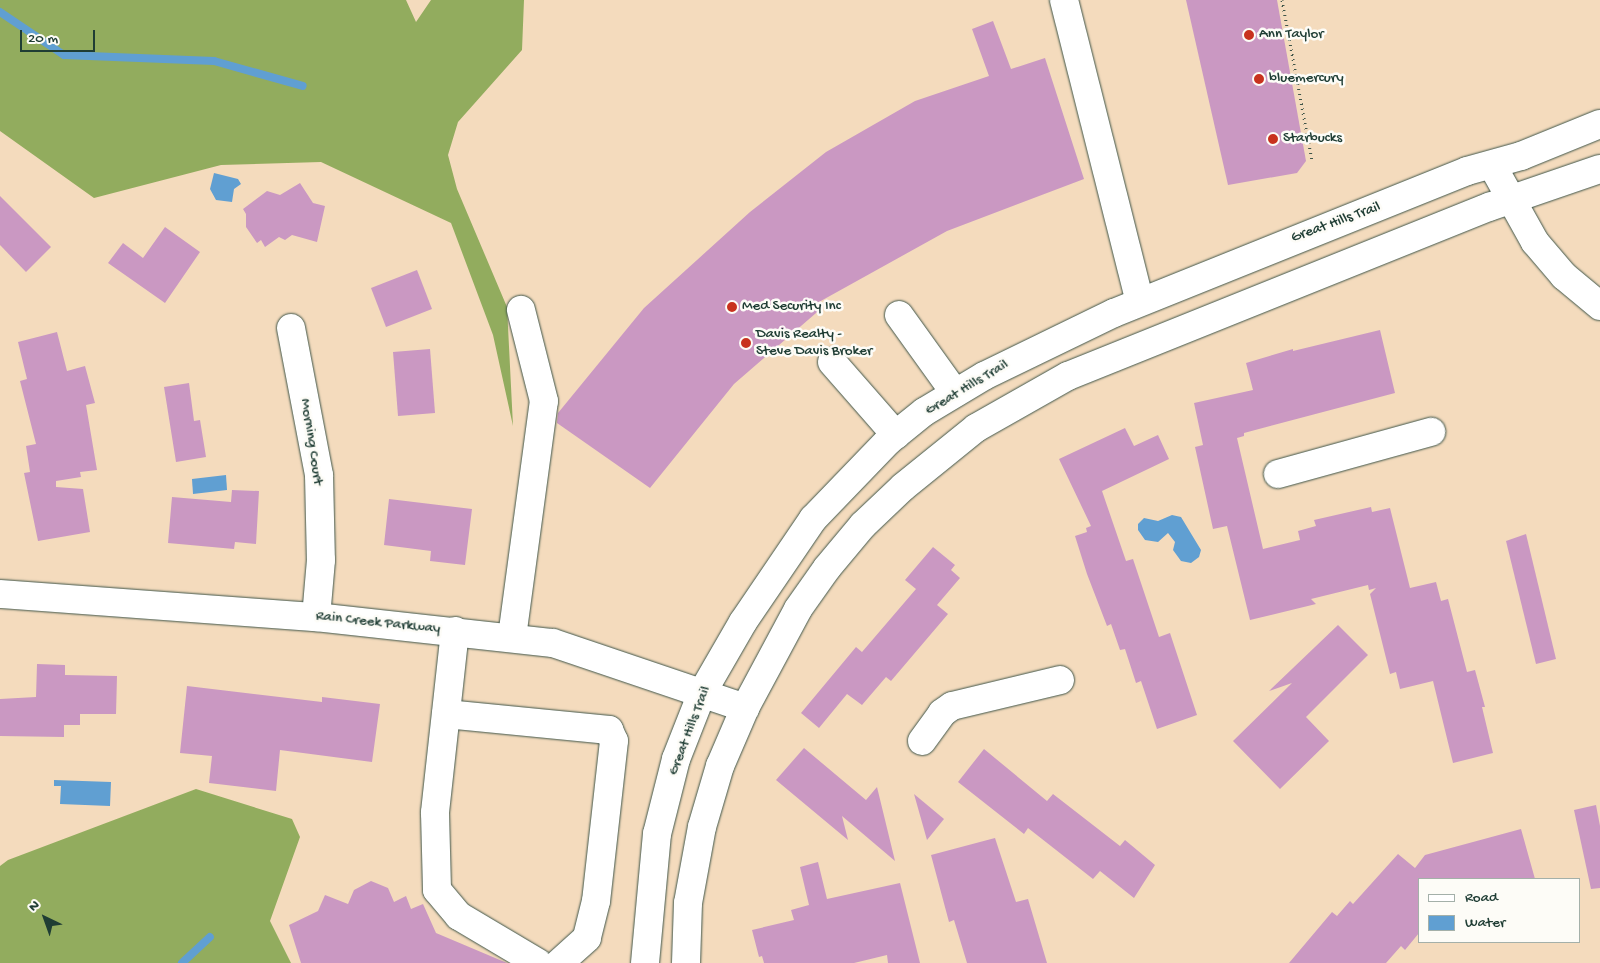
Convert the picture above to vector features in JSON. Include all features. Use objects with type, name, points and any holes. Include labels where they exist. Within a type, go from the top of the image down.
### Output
[{"type":"street","points":[[1064,0],[1140,302]]},
{"type":"street","name":"Great Hills Trail","points":[[645,963],[657,834],[676,759],[702,693],[767,584],[813,519],[896,435],[924,412],[955,393],[1052,341],[1140,302],[1467,171],[1492,165],[1600,124]]},
{"type":"street","points":[[1492,165],[1535,242],[1564,276],[1600,306]]},
{"type":"street","points":[[686,963],[688,903],[702,827],[720,766],[745,708],[798,609],[827,568],[863,526],[950,447],[1016,402],[1068,376],[1512,200],[1600,170]]},
{"type":"street","points":[[512,637],[544,401],[521,310]]},
{"type":"street","points":[[899,315],[955,393]]},
{"type":"street","name":"Morning Court","points":[[291,328],[319,476],[321,560],[316,617]]},
{"type":"street","points":[[832,362],[896,435]]},
{"type":"street","points":[[924,412],[950,447]]},
{"type":"street","points":[[1278,474],[1431,432]]},
{"type":"street","name":"Rain Creek Parkway","points":[[0,594],[316,617],[553,643],[594,654],[745,708]]},
{"type":"street","points":[[454,631],[435,813],[437,890],[459,916],[538,963]]},
{"type":"street","points":[[922,741],[942,713],[952,706],[1060,680]]},
{"type":"street","points":[[446,714],[609,730],[614,741],[596,901],[587,938],[559,963]]},
{"type":"path","points":[[1282,0],[1312,160]]},
{"type":"green space","points":[[0,0],[406,0],[416,22],[431,0],[524,0],[522,50],[458,122],[448,155],[457,189],[507,307],[513,426],[493,335],[451,223],[321,162],[221,165],[94,198],[0,131]]},
{"type":"green space","points":[[196,789],[292,819],[300,837],[270,921],[291,963],[0,963],[0,866],[8,860]]},
{"type":"water","points":[[214,173],[238,179],[241,184],[234,189],[232,202],[216,200],[210,189]]},
{"type":"water","points":[[226,475],[227,490],[193,494],[192,479]]},
{"type":"water","points":[[1172,515],[1181,517],[1201,550],[1199,557],[1191,563],[1181,561],[1173,550],[1175,542],[1168,533],[1158,542],[1145,540],[1138,530],[1138,524],[1144,518],[1158,521]]},
{"type":"water","points":[[54,780],[111,782],[110,806],[60,804],[61,786],[54,786]]},
{"type":"building","points":[[1186,0],[1277,0],[1306,161],[1297,173],[1228,185]]},
{"type":"building","points":[[993,21],[1011,69],[1045,58],[1084,179],[947,231],[819,302],[823,307],[734,384],[650,488],[557,423],[558,413],[644,308],[750,212],[826,152],[915,101],[989,76],[972,29]]},
{"type":"building","points":[[300,183],[313,203],[325,206],[317,242],[292,235],[285,240],[279,237],[265,247],[261,240],[257,243],[246,227],[246,214],[243,209],[267,191],[280,195]]},
{"type":"building","points":[[0,196],[51,247],[26,272],[0,245]]},
{"type":"building","points":[[165,227],[200,252],[165,303],[108,263],[123,243],[143,258]]},
{"type":"building","points":[[417,270],[432,309],[386,327],[371,288]]},
{"type":"building","points":[[1380,330],[1395,393],[1244,433],[1244,436],[1237,438],[1263,549],[1300,540],[1298,531],[1316,526],[1314,520],[1371,507],[1372,512],[1390,508],[1410,588],[1436,582],[1441,601],[1448,599],[1467,672],[1475,670],[1485,707],[1482,707],[1493,753],[1453,763],[1433,681],[1400,689],[1396,672],[1390,674],[1370,594],[1376,588],[1369,590],[1368,585],[1311,599],[1316,604],[1250,620],[1227,526],[1213,529],[1195,447],[1203,445],[1194,403],[1253,390],[1246,363],[1293,349],[1293,351]]},
{"type":"building","points":[[57,332],[67,371],[85,366],[95,403],[86,405],[97,470],[80,472],[81,477],[56,481],[56,487],[83,489],[90,532],[38,541],[24,473],[30,472],[26,446],[36,444],[20,381],[27,379],[18,342]]},
{"type":"building","points":[[430,349],[435,413],[398,416],[393,352]]},
{"type":"building","points":[[189,383],[194,421],[200,420],[206,457],[176,462],[164,387]]},
{"type":"building","points":[[1125,428],[1134,446],[1158,435],[1169,459],[1102,491],[1126,561],[1133,559],[1159,637],[1170,633],[1197,715],[1157,729],[1141,681],[1136,683],[1125,649],[1120,650],[1111,624],[1107,626],[1087,574],[1075,536],[1087,532],[1086,528],[1091,526],[1059,459]]},
{"type":"building","points":[[232,490],[259,491],[256,544],[235,542],[234,549],[168,543],[172,497],[231,502]]},
{"type":"building","points":[[389,499],[472,509],[465,565],[430,561],[431,551],[384,545]]},
{"type":"building","points":[[1526,534],[1556,659],[1536,664],[1506,541]]},
{"type":"building","points":[[933,547],[955,565],[951,570],[960,578],[937,605],[948,614],[891,681],[886,677],[862,705],[847,694],[819,728],[801,713],[856,647],[862,652],[916,589],[905,580]]},
{"type":"building","points":[[1338,625],[1368,655],[1306,717],[1329,741],[1280,789],[1233,741],[1292,683],[1269,691]]},
{"type":"building","points":[[37,664],[65,665],[65,675],[117,676],[116,714],[80,714],[80,725],[64,725],[64,737],[0,736],[0,699],[36,697]]},
{"type":"building","points":[[187,686],[322,702],[322,697],[380,704],[372,762],[280,750],[276,791],[209,783],[212,756],[180,753]]},
{"type":"building","points":[[804,748],[866,800],[877,787],[895,861],[842,816],[848,840],[776,780]]},
{"type":"building","points":[[984,749],[1047,801],[1053,794],[1120,846],[1125,840],[1155,865],[1134,898],[1100,871],[1093,879],[1028,828],[1024,834],[958,782]]},
{"type":"building","points":[[914,794],[944,819],[927,840]]},
{"type":"building","points":[[1596,805],[1600,826],[1600,888],[1591,889],[1574,810]]},
{"type":"building","points":[[1521,829],[1535,878],[1418,878],[1418,934],[1405,950],[1401,946],[1386,963],[1289,963],[1332,912],[1337,916],[1350,901],[1353,904],[1398,854],[1415,868],[1425,855]]},
{"type":"building","points":[[995,838],[1016,902],[1028,899],[1047,963],[967,963],[954,920],[949,922],[931,855]]},
{"type":"building","points":[[818,862],[827,899],[900,883],[920,963],[888,963],[887,955],[854,963],[764,963],[762,956],[759,957],[752,930],[794,920],[791,910],[809,905],[800,867]]},
{"type":"building","points":[[371,881],[388,888],[394,902],[406,896],[411,909],[423,904],[436,933],[507,963],[301,963],[289,925],[318,911],[325,895],[348,904],[354,890]]},
{"type":"waterway","points":[[0,12],[64,55],[214,61],[303,86]]},
{"type":"waterway","points":[[182,963],[210,937]]},
{"type":"place","name":"Ann Taylor","points":[[1249,35]]},
{"type":"place","name":"bluemercury","points":[[1259,79]]},
{"type":"place","name":"Starbucks","points":[[1273,139]]},
{"type":"place","name":"Med Security Inc","points":[[732,307]]},
{"type":"place","name":"Davis Realty - Steve Davis Broker","points":[[746,343]]}]
